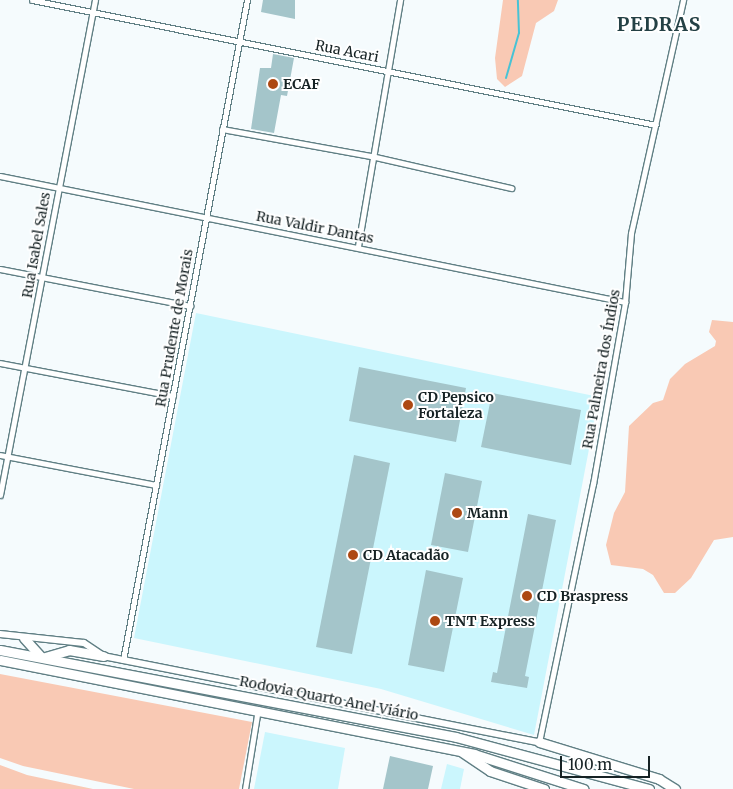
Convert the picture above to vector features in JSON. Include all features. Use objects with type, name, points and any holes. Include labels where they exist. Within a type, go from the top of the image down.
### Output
[{"type":"main road","points":[[24,638],[43,657],[69,650],[103,656]]},
{"type":"main road","name":"Rodovia Quarto Anel Viário","points":[[0,650],[456,737],[538,756],[649,789]]},
{"type":"main road","name":"Rodovia Quarto Anel Viário","points":[[0,660],[258,709],[462,752],[584,789]]},
{"type":"main road","points":[[539,742],[659,779],[675,789]]},
{"type":"main road","points":[[462,752],[490,771],[531,787],[544,789]]},
{"type":"main road","points":[[534,773],[538,756]]},
{"type":"street","name":"Rua Acari","points":[[32,0],[388,70],[656,126]]},
{"type":"street","name":"Rua Isabel Sales","points":[[0,495],[95,0]]},
{"type":"street","name":"Rua Prudente de Morais","points":[[123,660],[247,0]]},
{"type":"street","points":[[358,246],[371,156],[400,0]]},
{"type":"street","name":"Rua Palmeira dos Índios","points":[[539,742],[593,484],[625,302],[631,233],[683,0]]},
{"type":"street","points":[[222,129],[371,156],[511,188]]},
{"type":"street","name":"Rua Valdir Dantas","points":[[0,176],[205,218],[358,246],[625,302]]},
{"type":"street","points":[[0,269],[190,306]]},
{"type":"street","points":[[0,363],[173,396]]},
{"type":"street","points":[[0,454],[156,485]]},
{"type":"street","points":[[0,634],[84,643],[103,656],[539,742]]},
{"type":"street","points":[[245,789],[258,709]]},
{"type":"shaded area","points":[[503,0],[558,0],[554,11],[536,23],[522,76],[505,87],[497,79],[495,58]]},
{"type":"shaded area","points":[[196,313],[599,397],[534,735],[381,689],[134,638]]},
{"type":"shaded area","points":[[712,320],[733,322],[733,537],[714,540],[691,578],[675,593],[664,593],[653,575],[643,569],[611,565],[606,545],[614,513],[625,492],[629,426],[653,403],[663,400],[670,379],[685,364],[715,346],[716,341],[709,332]]},
{"type":"shaded area","points":[[0,674],[252,722],[239,789],[134,789],[23,766],[0,758]]},
{"type":"shaded area","points":[[265,732],[345,748],[338,789],[254,789]]},
{"type":"shaded area","points":[[447,764],[464,769],[460,789],[441,789]]},
{"type":"shaded area","points":[[0,765],[27,775],[93,789],[0,789]]},
{"type":"building","points":[[263,0],[295,0],[295,19],[261,12]]},
{"type":"building","name":"ECAF","points":[[273,54],[294,58],[287,96],[281,95],[274,133],[251,129],[260,68],[271,68]]},
{"type":"building","name":"CD Pepsico Fortaleza","points":[[359,367],[466,388],[456,442],[349,421]]},
{"type":"building","points":[[492,393],[581,410],[571,465],[481,447]]},
{"type":"building","name":"CD Atacadão","points":[[354,455],[390,463],[352,654],[316,647]]},
{"type":"building","name":"Mann","points":[[445,473],[482,481],[468,552],[431,545]]},
{"type":"building","name":"CD Braspress","points":[[528,514],[556,520],[525,676],[529,677],[527,688],[491,682],[493,672],[497,673]]},
{"type":"building","name":"TNT Express","points":[[426,570],[463,578],[444,672],[408,665]]},
{"type":"building","points":[[390,756],[433,766],[428,789],[383,789]]},
{"type":"waterway","points":[[506,78],[519,33],[518,0]]},
{"type":"place","name":"ECAF","points":[[273,84]]},
{"type":"place","name":"CD Pepsico Fortaleza","points":[[408,405]]},
{"type":"place","name":"Mann","points":[[457,513]]},
{"type":"place","name":"CD Atacadão","points":[[353,555]]},
{"type":"place","name":"CD Braspress","points":[[527,596]]},
{"type":"place","name":"TNT Express","points":[[435,621]]},
{"type":"district","name":"PEDRAS","points":[[659,25]]}]
